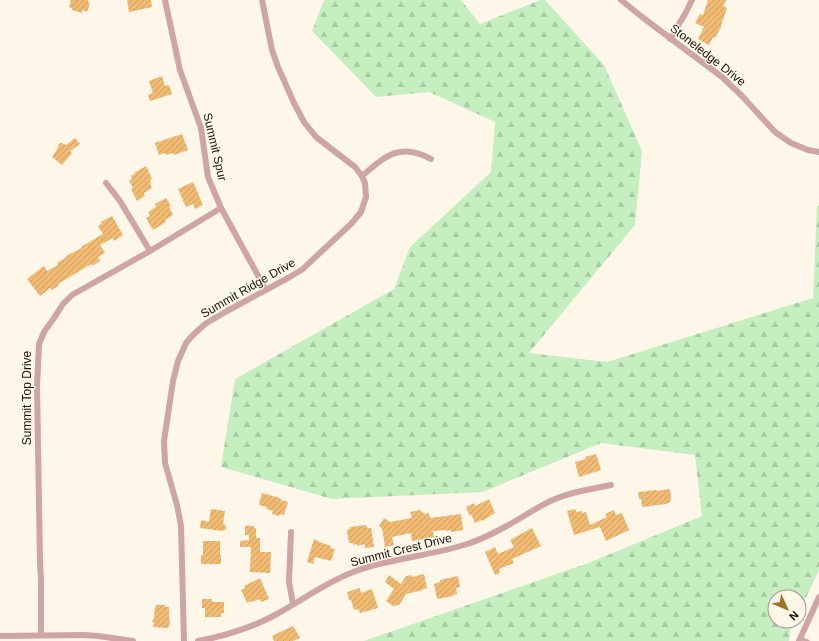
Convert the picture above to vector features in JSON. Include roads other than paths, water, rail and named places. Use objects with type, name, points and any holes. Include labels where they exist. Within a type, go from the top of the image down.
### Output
[{"type":"street","name":"Summit Spur","points":[[165,0],[180,70],[201,128],[208,177],[221,208],[266,290]]},
{"type":"street","points":[[262,0],[274,56],[294,104],[304,122],[316,137],[355,167],[362,176],[387,156],[397,152],[413,151],[431,159]]},
{"type":"street","name":"Stoneledge Drive","points":[[621,0],[670,39],[722,77],[742,96],[775,132],[791,144],[819,152]]},
{"type":"street","points":[[670,39],[692,0]]},
{"type":"street","name":"Summit Ridge Drive","points":[[184,641],[182,526],[165,463],[164,441],[172,387],[178,360],[186,343],[202,327],[222,314],[303,269],[351,224],[361,212],[366,197],[365,183],[362,176]]},
{"type":"street","points":[[106,183],[120,201],[150,251]]},
{"type":"street","name":"Summit Top Drive","points":[[41,635],[37,386],[39,344],[44,332],[63,304],[72,295],[150,251],[221,208]]},
{"type":"street","name":"Summit Crest Drive","points":[[198,641],[235,632],[255,625],[348,574],[366,568],[465,545],[493,533],[555,499],[570,494],[611,485]]},
{"type":"street","points":[[291,532],[290,582],[293,604]]},
{"type":"street","points":[[800,639],[819,597]]},
{"type":"street","points":[[0,636],[91,636],[133,641]]},
{"type":"lane","points":[[800,639],[808,641]]}]
